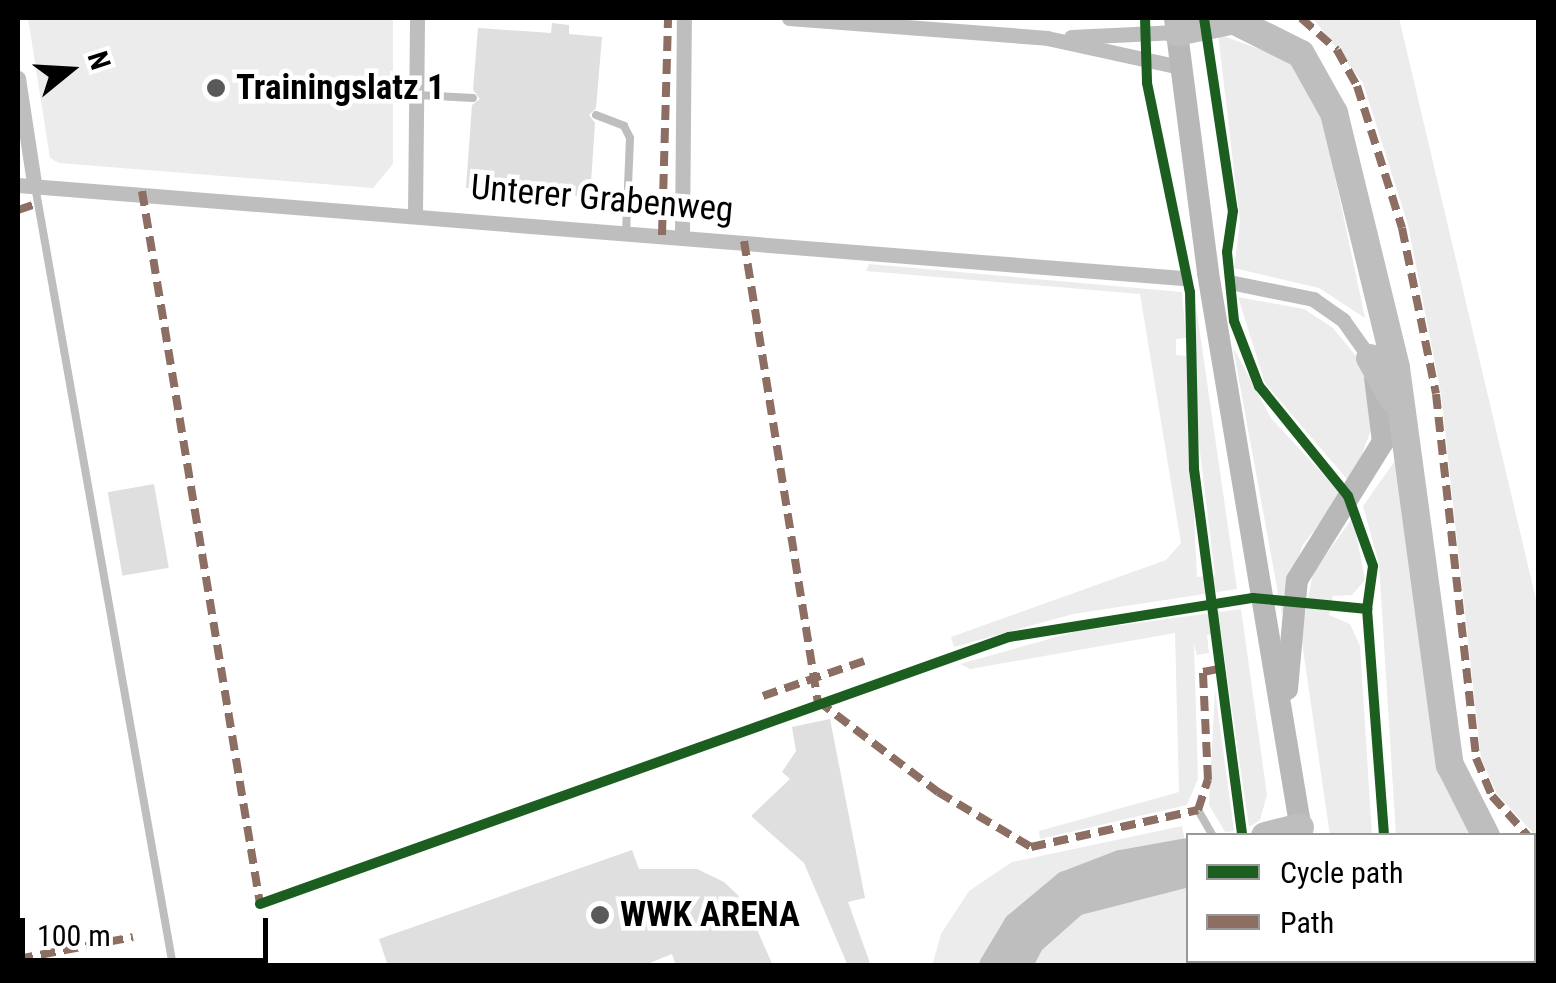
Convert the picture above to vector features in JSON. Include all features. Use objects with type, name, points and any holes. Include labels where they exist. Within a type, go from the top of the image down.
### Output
[{"type":"highway","points":[[1176,25],[1232,19],[1301,54],[1321,80],[1391,349],[1410,458],[1450,765],[1484,833]]},
{"type":"highway","points":[[1370,358],[1391,392],[1410,458]]},
{"type":"highway","points":[[993,966],[1016,926],[1066,885],[1122,864],[1186,852]]},
{"type":"highway","points":[[1018,966],[1031,941],[1076,902],[1186,874]]},
{"type":"main road","points":[[1176,25],[1301,831]]},
{"type":"main road","points":[[1284,732],[1298,580],[1316,543],[1362,486],[1382,442],[1370,358]]},
{"type":"street","points":[[414,214],[417,18]]},
{"type":"street","points":[[682,236],[684,18]]},
{"type":"street","points":[[789,18],[1047,38],[1180,67]]},
{"type":"street","points":[[1047,38],[1176,25]]},
{"type":"street","points":[[18,78],[26,184]]},
{"type":"street","name":"Unterer Grabenweg","points":[[26,184],[1182,278]]},
{"type":"street","points":[[1234,283],[1313,298],[1343,320],[1370,358]]},
{"type":"lane","points":[[416,95],[473,98]]},
{"type":"lane","points":[[596,115],[624,126],[630,138],[626,232]]},
{"type":"lane","points":[[26,184],[173,966]]},
{"type":"lane","points":[[1198,810],[1211,833]]},
{"type":"shaded area","name":"Trainingslatz 1","points":[[28,18],[393,18],[393,164],[373,188],[59,163],[50,158]]},
{"type":"shaded area","points":[[1313,18],[1399,18],[1538,608],[1538,838],[1497,794],[1481,758],[1441,394],[1408,225],[1363,83]]},
{"type":"shaded area","points":[[1218,34],[1289,60],[1320,106],[1365,318],[1319,288],[1234,268],[1240,222]]},
{"type":"shaded area","points":[[869,264],[1182,292],[1186,338],[1176,339],[1176,355],[1186,356],[1197,577],[1215,575],[1196,419],[1196,306],[1237,589],[1073,614],[954,647],[951,637],[1166,560],[1181,543],[1140,294],[866,271]]},
{"type":"shaded area","points":[[1238,297],[1304,309],[1333,328],[1360,361],[1375,419],[1351,484],[1265,383]]},
{"type":"shaded area","points":[[1233,347],[1271,418],[1342,495],[1302,546],[1282,615]]},
{"type":"shaded area","points":[[1397,458],[1439,762],[1472,833],[1396,833],[1379,564],[1363,506]]},
{"type":"shaded area","points":[[1353,517],[1365,580],[1352,595],[1333,596],[1329,615],[1350,624],[1360,646],[1372,833],[1330,833],[1301,635],[1313,573]]},
{"type":"shaded area","points":[[1241,609],[1267,795],[1260,820],[1249,827],[1221,633],[1207,635],[1209,653],[1197,655],[1194,644],[1198,779],[1187,805],[1040,839],[1039,831],[1179,792],[1175,633],[970,669],[960,664],[1078,631]]},
{"type":"shaded area","points":[[1215,690],[1234,831],[1225,832],[1209,805]]},
{"type":"shaded area","points":[[1182,826],[1186,847],[1186,853],[993,965],[932,966],[941,934],[969,891],[1012,862]]},
{"type":"shaded area","points":[[1186,883],[1186,963],[1258,965],[1027,966],[1079,911]]},
{"type":"shaded area","points":[[1536,926],[1538,965],[1396,966],[1536,963]]},
{"type":"building","points":[[552,23],[569,25],[569,34],[602,37],[596,108],[589,115],[595,123],[590,197],[466,188],[472,105],[480,99],[473,90],[478,28],[551,33]]},
{"type":"building","points":[[154,484],[169,568],[122,576],[108,492]]},
{"type":"building","points":[[830,719],[865,898],[848,902],[871,966],[848,966],[804,863],[751,816],[790,779],[782,772],[796,751],[792,727]]},
{"type":"building","name":"WWK ARENA","points":[[632,850],[639,869],[697,869],[724,882],[745,902],[773,966],[676,966],[672,954],[642,966],[388,966],[379,939]]},
{"type":"marked path","points":[[662,235],[668,18]]},
{"type":"marked path","points":[[1301,18],[1337,50],[1357,86],[1402,228],[1436,394],[1476,758],[1492,796],[1525,833]]},
{"type":"marked path","points":[[142,191],[260,904],[267,902]]},
{"type":"marked path","points":[[18,210],[38,203]]},
{"type":"marked path","points":[[744,241],[818,701],[938,792],[1031,847],[1198,810],[1208,780],[1203,672],[1218,669]]},
{"type":"marked path","points":[[763,696],[864,661]]},
{"type":"marked path","points":[[18,959],[133,937]]},
{"type":"cycle path","points":[[1145,18],[1147,83],[1190,292],[1194,469],[1242,833]]},
{"type":"cycle path","points":[[1204,18],[1233,211],[1227,252],[1234,321],[1259,386],[1348,496],[1373,566],[1367,609],[1384,833]]},
{"type":"cycle path","points":[[260,904],[1009,637],[1253,598],[1367,609]]},
{"type":"place","name":"Trainingslatz 1","points":[[216,88]]},
{"type":"place","name":"WWK ARENA","points":[[600,915]]}]
